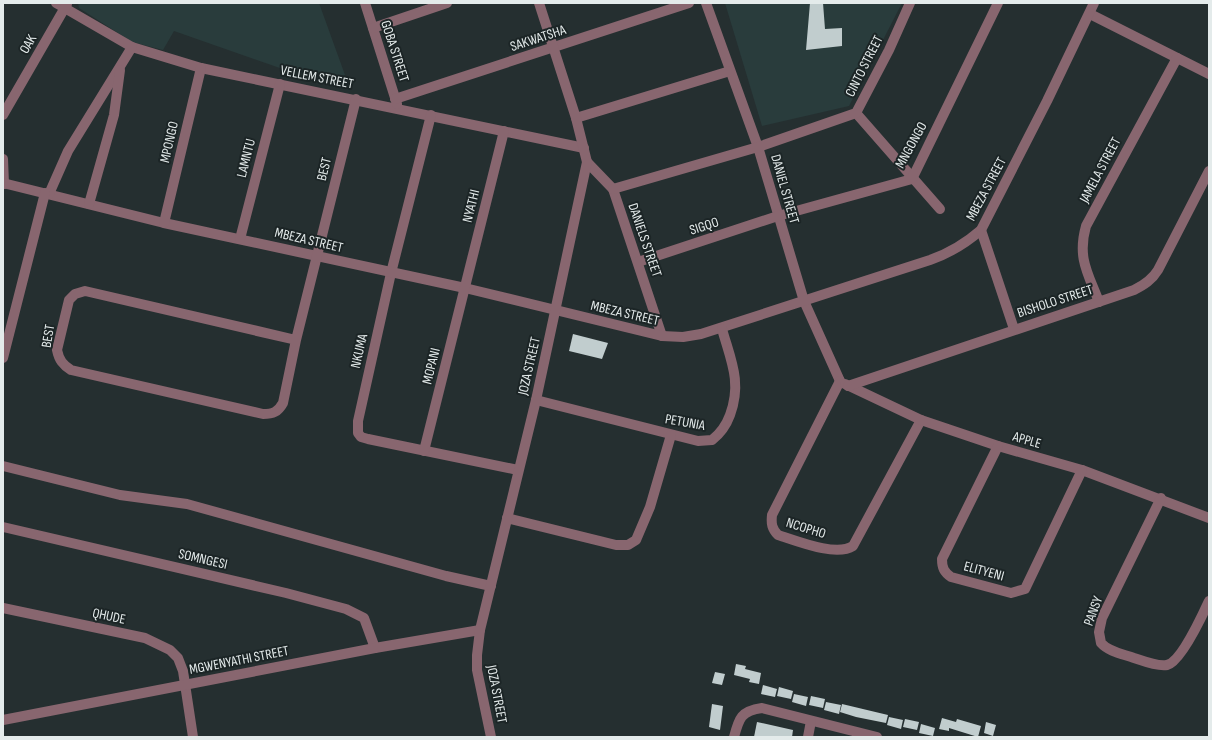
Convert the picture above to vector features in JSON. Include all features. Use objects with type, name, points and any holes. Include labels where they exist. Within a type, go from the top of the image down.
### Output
[{"type":"street","name":"VELLEM STREET","points":[[56,3],[66,6],[132,47],[201,68],[356,99],[397,104],[431,115],[584,148]]},
{"type":"street","name":"GOBA STREET","points":[[365,3],[397,104]]},
{"type":"street","points":[[373,28],[447,3]]},
{"type":"street","name":"JOZA STREET","points":[[491,737],[477,670],[480,630],[506,518],[536,400],[587,162],[576,118],[539,3]]},
{"type":"street","name":"SAKWATSHA","points":[[397,104],[554,48],[689,3]]},
{"type":"street","name":"DANIEL STREET","points":[[706,3],[758,147],[804,301],[844,384]]},
{"type":"street","name":"CINTO STREET","points":[[613,189],[758,147],[856,113],[889,50],[910,3]]},
{"type":"street","name":"MNGONGO","points":[[778,216],[912,179],[998,3]]},
{"type":"street","name":"MBEZA STREET","points":[[3,184],[164,223],[466,288],[662,336],[683,337],[722,328],[949,254],[969,241],[981,230],[1090,14],[1094,3]]},
{"type":"street","name":"OAK","points":[[3,115],[66,6]]},
{"type":"street","points":[[1090,14],[1209,74]]},
{"type":"street","points":[[3,358],[47,194],[68,151],[120,69],[132,47]]},
{"type":"street","name":"JAMELA STREET","points":[[1099,302],[1081,250],[1086,226],[1177,58]]},
{"type":"street","name":"MPONGO","points":[[164,223],[201,68]]},
{"type":"street","points":[[90,204],[114,115],[118,94],[120,69]]},
{"type":"street","points":[[576,118],[730,71]]},
{"type":"street","name":"LAMNTU","points":[[240,239],[280,84]]},
{"type":"street","name":"BEST","points":[[296,340],[84,291],[75,294],[69,300],[57,350],[62,363],[71,370],[263,414],[272,414],[279,410],[283,403],[316,256],[356,99]]},
{"type":"street","points":[[856,113],[912,179],[940,209]]},
{"type":"street","name":"NKUMA","points":[[431,115],[391,273],[357,429],[361,437],[368,439],[518,470]]},
{"type":"street","name":"NYATHI","points":[[466,288],[504,131]]},
{"type":"street","points":[[3,159],[3,184]]},
{"type":"street","name":"DANIELS STREET","points":[[587,162],[613,189],[662,336]]},
{"type":"street","name":"BISHOLO STREET","points":[[844,384],[1099,302],[1134,290],[1153,279],[1209,171]]},
{"type":"street","name":"SIGQO","points":[[638,262],[778,216]]},
{"type":"street","points":[[981,230],[1014,329]]},
{"type":"street","name":"MOPANI","points":[[424,451],[466,288]]},
{"type":"street","name":"PETUNIA","points":[[536,400],[698,441],[712,440],[725,427],[734,403],[737,388],[735,373],[722,328]]},
{"type":"street","name":"APPLE","points":[[844,384],[920,420],[998,446],[1082,470],[1161,498],[1209,518]]},
{"type":"street","name":"NCOPHO","points":[[844,384],[772,515],[771,524],[773,530],[778,535],[836,551],[847,550],[853,546],[920,420]]},
{"type":"street","points":[[506,518],[616,545],[628,545],[636,540],[641,530],[650,507],[672,435]]},
{"type":"street","name":"ELITYENI","points":[[998,446],[942,559],[942,568],[946,574],[951,577],[1011,593],[1025,589],[1082,470]]},
{"type":"street","points":[[3,466],[113,493],[187,504],[446,576],[491,586]]},
{"type":"street","name":"PANSY","points":[[1161,498],[1102,618],[1099,632],[1101,643],[1111,650],[1136,658],[1161,665],[1170,664],[1179,656],[1208,607]]},
{"type":"street","name":"SOMNGESI","points":[[3,527],[286,593],[346,609],[364,618],[375,648]]},
{"type":"street","name":"QHUDE","points":[[3,608],[146,638],[170,650],[178,658],[185,684],[193,737]]},
{"type":"street","name":"MGWENYATHI STREET","points":[[4,718],[375,648],[480,630]]},
{"type":"street","points":[[734,737],[738,723],[743,714],[749,710],[762,708],[877,737]]},
{"type":"street","points":[[808,737],[811,721]]},
{"type":"shaded area","points":[[78,3],[319,3],[345,75],[317,81],[174,31],[163,50],[132,42],[79,8]]},
{"type":"shaded area","points":[[725,3],[902,3],[849,106],[762,126]]},
{"type":"building","points":[[810,3],[823,3],[825,29],[842,28],[842,46],[806,50]]},
{"type":"building","points":[[573,334],[608,343],[602,359],[569,351]]},
{"type":"building","points":[[736,664],[746,666],[745,669],[761,673],[759,684],[749,682],[750,679],[734,675]]},
{"type":"building","points":[[715,672],[725,674],[722,685],[712,683]]},
{"type":"building","points":[[763,685],[777,689],[775,697],[761,694]]},
{"type":"building","points":[[779,687],[793,691],[791,699],[777,696]]},
{"type":"building","points":[[794,694],[808,697],[806,706],[792,702]]},
{"type":"building","points":[[811,696],[825,699],[823,708],[809,705]]},
{"type":"building","points":[[826,702],[841,705],[839,714],[824,710]]},
{"type":"building","points":[[712,704],[723,706],[720,730],[709,727]]},
{"type":"building","points":[[842,704],[888,715],[886,723],[840,712]]},
{"type":"building","points":[[889,717],[903,720],[901,729],[887,725]]},
{"type":"building","points":[[942,718],[956,722],[957,719],[981,726],[978,737],[949,728],[949,731],[939,729]]},
{"type":"building","points":[[905,719],[919,722],[917,730],[903,727]]},
{"type":"building","points":[[757,722],[793,730],[792,737],[754,737]]},
{"type":"building","points":[[986,722],[996,725],[993,736],[984,733]]},
{"type":"building","points":[[921,724],[935,728],[933,736],[919,733]]}]
